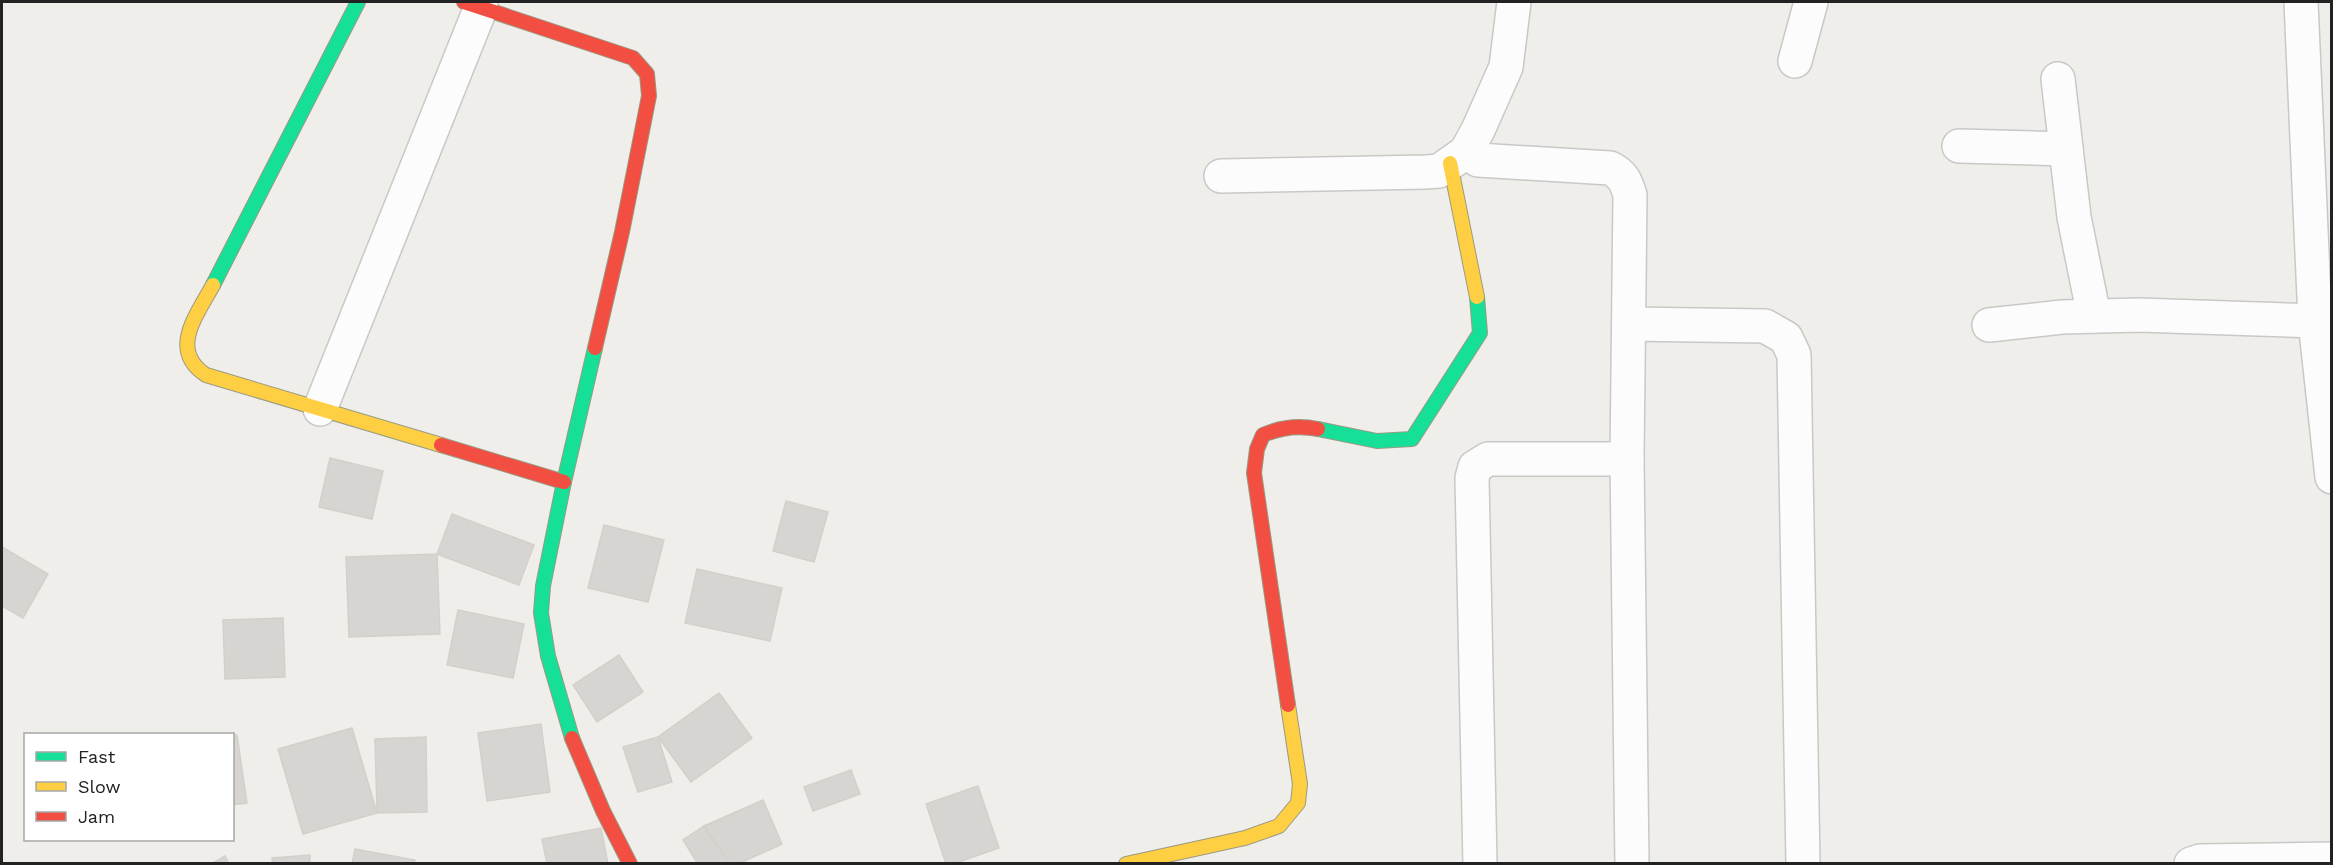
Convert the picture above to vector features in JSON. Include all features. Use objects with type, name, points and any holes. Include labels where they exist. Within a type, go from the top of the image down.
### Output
[{"type":"street","points":[[358,2],[186,337],[187,352],[193,367],[206,375],[564,482]]},
{"type":"street","points":[[1221,176],[1439,171],[1458,158],[1478,130],[1506,67],[1514,2]]},
{"type":"street","points":[[1795,62],[1811,2]]},
{"type":"street","points":[[2301,2],[2315,321],[2331,477]]},
{"type":"street","points":[[320,409],[472,4],[633,58],[645,68],[650,80],[649,96],[622,232],[564,482],[543,586],[542,613],[548,656],[570,734],[603,811],[630,864]]},
{"type":"street","points":[[2058,79],[2074,217],[2094,316]]},
{"type":"street","points":[[1959,146],[2066,149]]},
{"type":"street","points":[[1458,158],[1610,168],[1619,172],[1626,182],[1630,195],[1627,459],[1632,864]]},
{"type":"street","points":[[1126,864],[1245,838],[1279,826],[1298,803],[1299,784],[1254,473],[1257,449],[1263,435],[1280,428],[1304,426],[1377,442],[1412,439],[1480,333],[1458,158]]},
{"type":"street","points":[[1989,325],[2094,316],[2139,315],[2315,321]]},
{"type":"street","points":[[1629,324],[1765,326],[1786,338],[1794,355],[1803,864]]},
{"type":"street","points":[[1479,864],[1472,478],[1475,467],[1488,459],[1627,459]]},
{"type":"street","points":[[2191,864],[2200,861],[2331,859]]},
{"type":"building","points":[[330,458],[383,471],[372,519],[319,507]]},
{"type":"building","points":[[786,501],[828,512],[814,562],[773,551]]},
{"type":"building","points":[[452,514],[534,545],[519,585],[437,554]]},
{"type":"building","points":[[604,525],[664,540],[648,602],[588,588]]},
{"type":"building","points":[[2,547],[48,574],[23,618],[2,606]]},
{"type":"building","points":[[437,554],[440,634],[349,637],[346,557]]},
{"type":"building","points":[[697,569],[782,588],[770,641],[685,623]]},
{"type":"building","points":[[458,610],[524,624],[513,678],[447,665]]},
{"type":"building","points":[[283,618],[285,677],[225,679],[223,620]]},
{"type":"building","points":[[619,655],[643,692],[597,722],[573,685]]},
{"type":"building","points":[[719,693],[752,738],[691,782],[658,737]]},
{"type":"building","points":[[541,724],[550,792],[487,801],[478,733]]},
{"type":"building","points":[[352,728],[377,813],[303,834],[278,749]]},
{"type":"building","points":[[234,735],[237,735],[247,803],[234,805]]},
{"type":"building","points":[[426,737],[427,812],[377,813],[375,739]]},
{"type":"building","points":[[658,737],[672,782],[638,792],[623,747]]},
{"type":"building","points":[[851,770],[860,794],[813,811],[804,787]]},
{"type":"building","points":[[978,786],[999,848],[953,864],[946,864],[926,804]]},
{"type":"building","points":[[763,800],[782,844],[738,864],[721,864],[704,826]]},
{"type":"building","points":[[704,826],[730,864],[698,864],[683,840]]},
{"type":"building","points":[[601,828],[608,864],[547,864],[542,839]]},
{"type":"building","points":[[355,849],[415,860],[414,864],[352,864]]},
{"type":"building","points":[[310,855],[310,864],[273,864],[272,858]]},
{"type":"building","points":[[225,856],[229,864],[211,864]]},
{"type":"traffic: fast","points":[[213,285],[358,2]]},
{"type":"traffic: fast","points":[[1318,429],[1377,441],[1412,439],[1480,333],[1477,297]]},
{"type":"traffic: fast","points":[[572,738],[548,656],[541,613],[543,586],[564,482],[595,348]]},
{"type":"traffic: slow","points":[[1450,163],[1477,297]]},
{"type":"traffic: slow","points":[[213,285],[194,320],[187,343],[189,355],[195,365],[206,375],[441,445]]},
{"type":"traffic: slow","points":[[1126,864],[1245,838],[1279,826],[1298,803],[1300,784],[1288,705]]},
{"type":"traffic: jam","points":[[464,2],[633,58],[647,74],[649,96],[622,232],[595,348]]},
{"type":"traffic: jam","points":[[1288,705],[1254,473],[1257,449],[1263,435],[1290,428],[1318,429]]},
{"type":"traffic: jam","points":[[441,445],[564,482]]},
{"type":"traffic: jam","points":[[572,738],[603,811],[630,864]]}]
